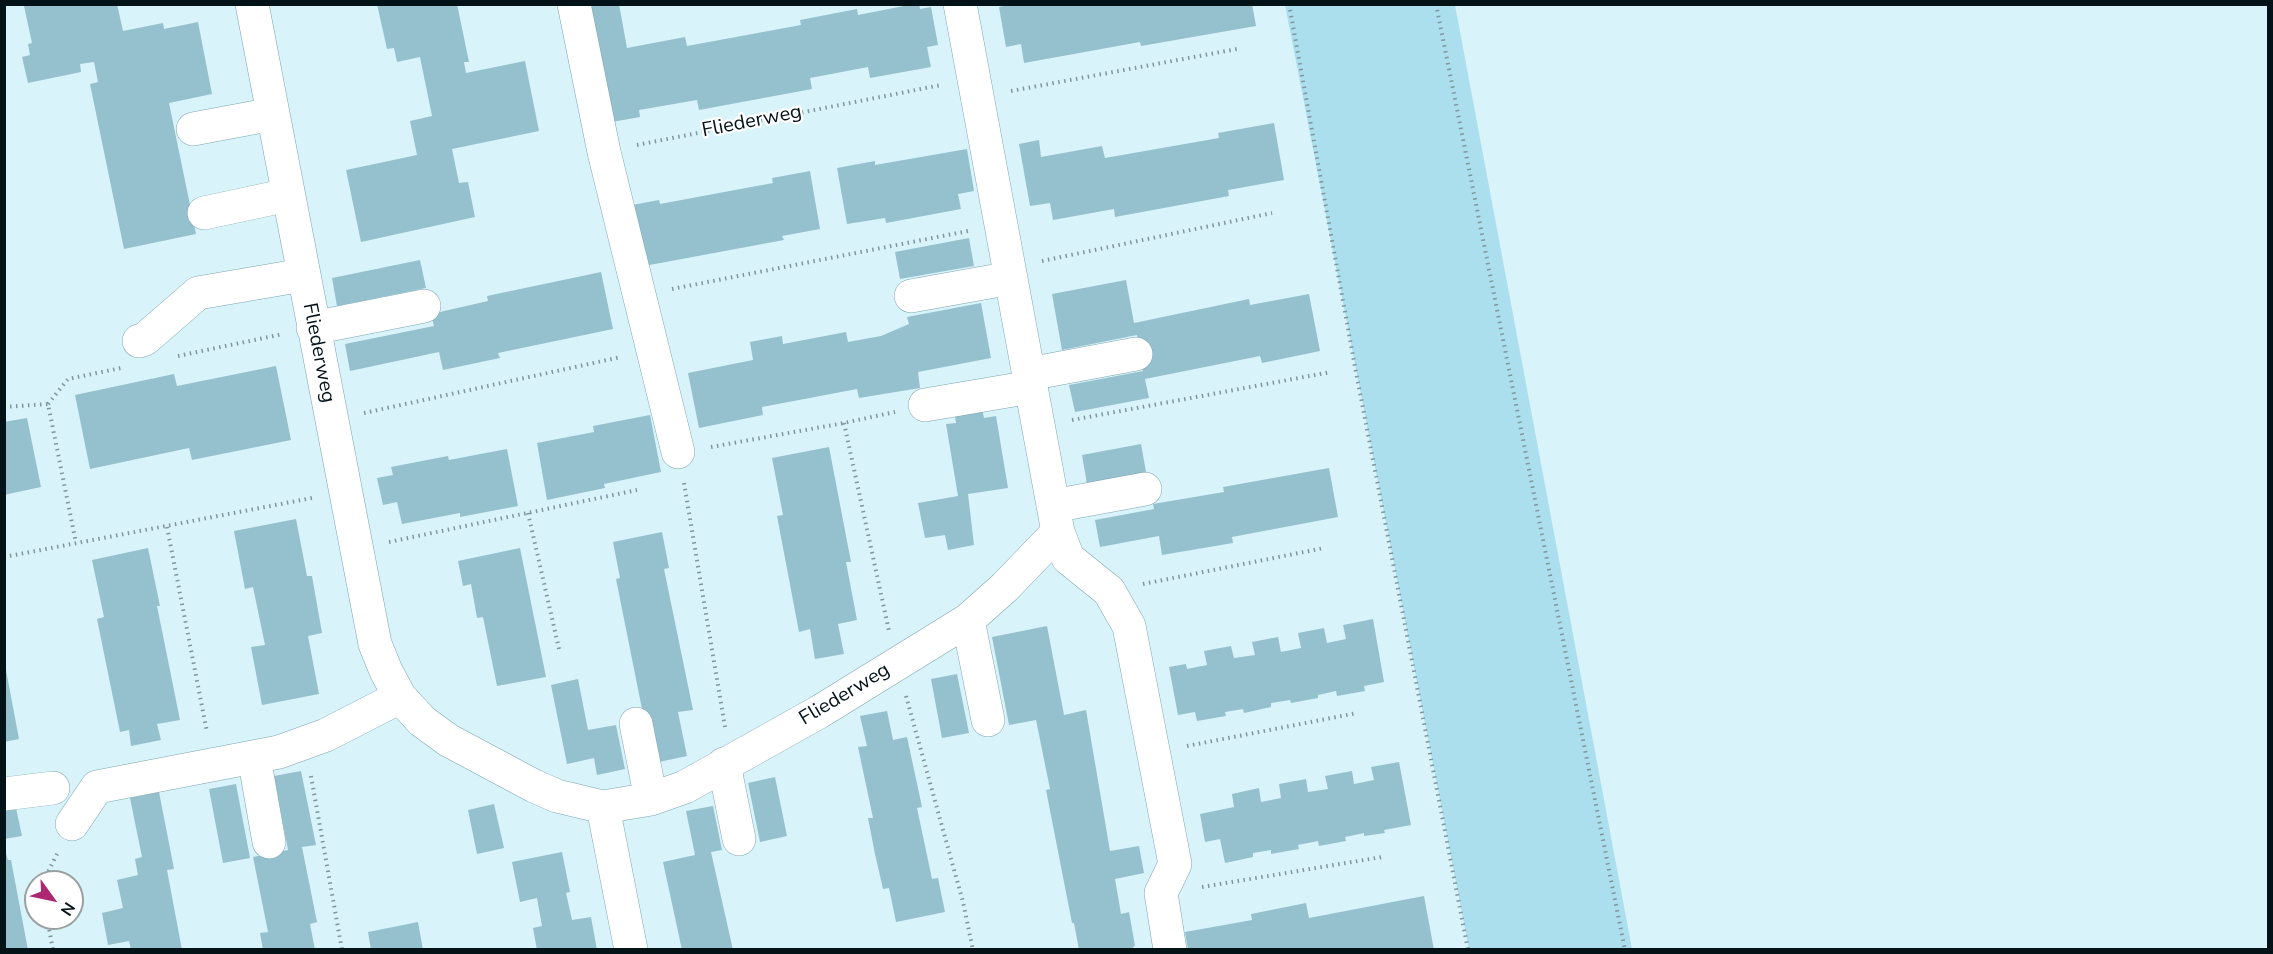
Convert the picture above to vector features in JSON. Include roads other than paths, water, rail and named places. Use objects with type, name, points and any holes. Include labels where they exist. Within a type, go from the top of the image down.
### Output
[{"type":"street","name":"Fliederweg","points":[[252,4],[375,644],[400,696],[422,721],[448,740],[557,796],[603,807],[651,799],[685,787],[819,712],[968,620],[1005,587],[1056,519]]},
{"type":"street","points":[[574,4],[604,152],[678,452]]},
{"type":"street","points":[[960,4],[1056,519],[1068,558],[1108,591],[1129,626],[1175,864],[1161,893],[1170,950]]},
{"type":"street","points":[[192,129],[273,114]]},
{"type":"street","points":[[204,213],[288,195]]},
{"type":"street","points":[[911,296],[1010,273]]},
{"type":"street","points":[[139,341],[145,339],[198,293],[303,274]]},
{"type":"street","points":[[313,328],[424,306]]},
{"type":"street","points":[[925,405],[1136,354]]},
{"type":"street","points":[[1056,519],[1145,489]]},
{"type":"street","points":[[968,620],[988,720]]},
{"type":"street","points":[[72,824],[97,787],[279,752],[326,735],[400,696]]},
{"type":"street","points":[[636,724],[651,799]]},
{"type":"street","points":[[254,757],[269,842]]},
{"type":"street","points":[[728,763],[739,839]]},
{"type":"street","points":[[4,795],[53,788]]},
{"type":"street","points":[[603,807],[631,950]]}]
